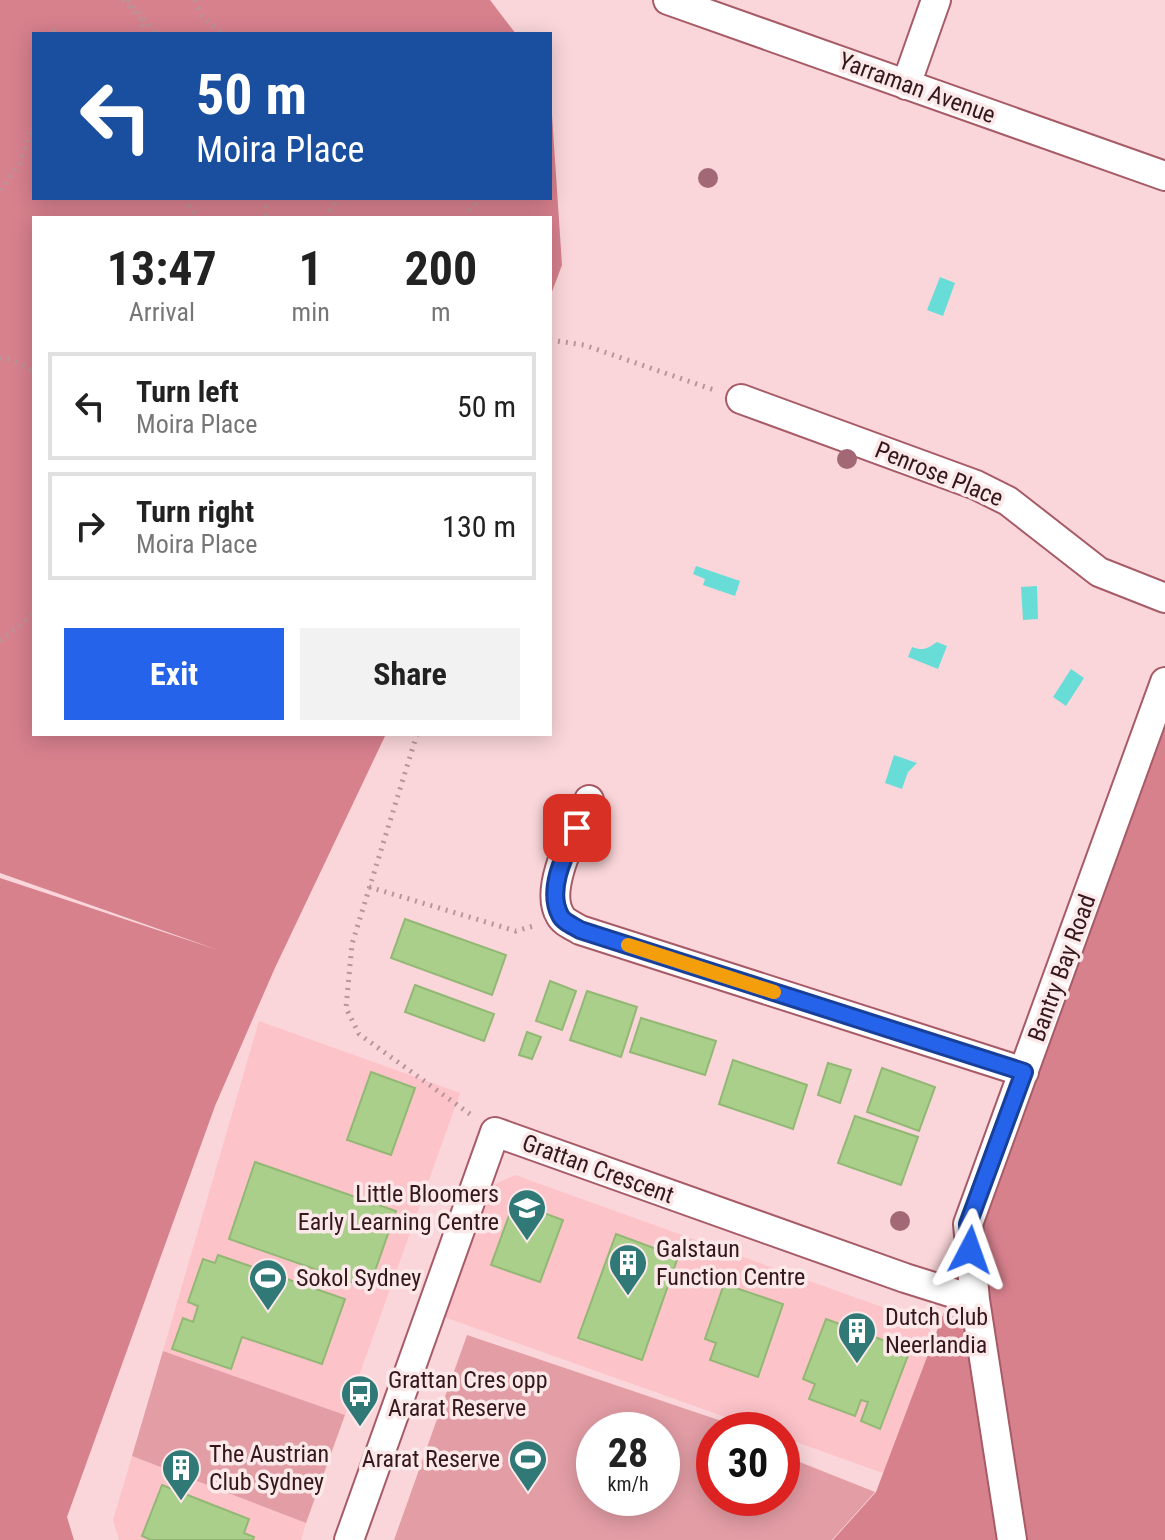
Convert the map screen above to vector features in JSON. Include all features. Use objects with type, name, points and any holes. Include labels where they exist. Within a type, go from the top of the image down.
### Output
[{"type":"street","name":"Yarraman Avenue","points":[[668,0],[1165,176]]},
{"type":"street","points":[[906,85],[936,0]]},
{"type":"street","name":"Penrose Place","points":[[741,399],[976,485],[1008,501],[1099,572],[1165,598]]},
{"type":"street","name":"Bantry Bay Road","points":[[1012,1540],[975,1300],[968,1224],[1165,682]]},
{"type":"street","points":[[589,800],[564,856],[554,896],[561,918],[580,930],[1024,1072]]},
{"type":"street","name":"Grattan Crescent","points":[[349,1540],[495,1132],[975,1300]]},
{"type":"path","points":[[125,0],[141,19],[144,32]]},
{"type":"path","points":[[125,0],[154,32]]},
{"type":"path","points":[[195,0],[202,16],[220,32]]},
{"type":"path","points":[[0,190],[20,163],[32,130]]},
{"type":"path","points":[[466,216],[478,200]]},
{"type":"path","points":[[552,340],[584,345],[741,399]]},
{"type":"path","points":[[0,358],[13,360],[32,370]]},
{"type":"path","points":[[0,641],[32,616]]},
{"type":"path","points":[[416,736],[352,944],[346,1008],[359,1034],[495,1132]]},
{"type":"path","points":[[369,887],[516,931],[561,918]]},
{"type":"shaded area","points":[[0,0],[490,0],[514,32],[32,32],[32,200],[552,200],[552,115],[562,265],[552,292],[552,216],[32,216],[32,736],[385,736],[274,970],[215,1106],[67,1517],[74,1540],[0,1540],[0,878],[218,950],[0,873]]},
{"type":"shaded area","points":[[1165,727],[1165,1540],[833,1540],[876,1492]]},
{"type":"shaded area","points":[[259,1021],[460,1093],[345,1415],[163,1351]]},
{"type":"shaded area","points":[[515,1175],[929,1324],[961,1501],[800,1443],[800,1412],[711,1412],[444,1317],[491,1186]]},
{"type":"shaded area","name":"Ararat Reserve","points":[[467,1335],[696,1412],[696,1516],[800,1516],[800,1462],[875,1492],[832,1540],[394,1540]]},
{"type":"shaded area","points":[[163,1351],[345,1415],[306,1523],[132,1456]]},
{"type":"shaded area","points":[[132,1456],[306,1523],[301,1540],[119,1540],[113,1520]]},
{"type":"water","points":[[940,277],[955,283],[943,316],[927,310]]},
{"type":"water","points":[[696,566],[740,581],[735,596],[703,585],[705,579],[693,574]]},
{"type":"water","points":[[1037,586],[1038,619],[1023,620],[1021,587]]},
{"type":"water","points":[[937,642],[947,646],[938,669],[908,657],[912,647],[925,649]]},
{"type":"water","points":[[1071,669],[1084,678],[1066,706],[1053,697]]},
{"type":"water","points":[[894,755],[917,763],[908,772],[902,789],[885,783]]},
{"type":"building","points":[[405,919],[506,955],[492,995],[391,958]]},
{"type":"building","points":[[550,981],[576,991],[562,1030],[536,1021]]},
{"type":"building","points":[[415,985],[494,1014],[484,1041],[405,1012]]},
{"type":"building","points":[[587,991],[637,1007],[621,1057],[570,1040]]},
{"type":"building","points":[[641,1018],[716,1041],[705,1075],[630,1052]]},
{"type":"building","points":[[527,1032],[541,1037],[532,1059],[519,1055]]},
{"type":"building","points":[[733,1060],[807,1085],[793,1129],[719,1104]]},
{"type":"building","points":[[828,1063],[851,1070],[840,1103],[818,1095]]},
{"type":"building","points":[[882,1068],[935,1087],[919,1131],[867,1112]]},
{"type":"building","points":[[371,1072],[415,1088],[391,1155],[347,1140]]},
{"type":"building","points":[[855,1116],[918,1137],[901,1185],[838,1163]]},
{"type":"building","points":[[255,1162],[396,1211],[369,1288],[229,1239]]},
{"type":"building","name":"Little Bloomers Early Learning Centre","points":[[514,1202],[563,1220],[540,1282],[491,1265]]},
{"type":"building","name":"Galstaun Function Centre","points":[[616,1234],[678,1257],[642,1360],[578,1338]]},
{"type":"building","name":"Sokol Sydney","points":[[218,1255],[345,1299],[322,1364],[242,1337],[231,1369],[172,1349],[183,1318],[193,1322],[198,1306],[188,1302],[203,1259],[215,1263]]},
{"type":"building","points":[[724,1284],[783,1304],[758,1377],[710,1360],[716,1343],[705,1339]]},
{"type":"building","name":"Dutch Club Neerlandia","points":[[826,1319],[910,1350],[880,1429],[861,1421],[868,1402],[861,1400],[855,1416],[809,1399],[815,1384],[803,1379]]},
{"type":"building","name":"The Austrian Club Sydney","points":[[162,1485],[249,1519],[244,1533],[254,1537],[253,1540],[151,1540],[142,1536]]},
{"type":"slow traffic","points":[[628,945],[774,992]]},
{"type":"place","name":"Little Bloomers Early Learning Centre","points":[[527,1242]]},
{"type":"place","name":"Galstaun Function Centre","points":[[628,1297]]},
{"type":"place","name":"Sokol Sydney","points":[[268,1312]]},
{"type":"place","name":"Dutch Club Neerlandia","points":[[857,1365]]},
{"type":"place","name":"Grattan Cres opp Ararat Reserve","points":[[360,1428]]},
{"type":"place","name":"Ararat Reserve","points":[[528,1493]]},
{"type":"place","name":"The Austrian Club Sydney","points":[[181,1502]]},
{"type":"route","points":[[577,828],[564,856],[554,896],[561,918],[580,930],[1024,1072],[968,1224],[970,1250]]}]
